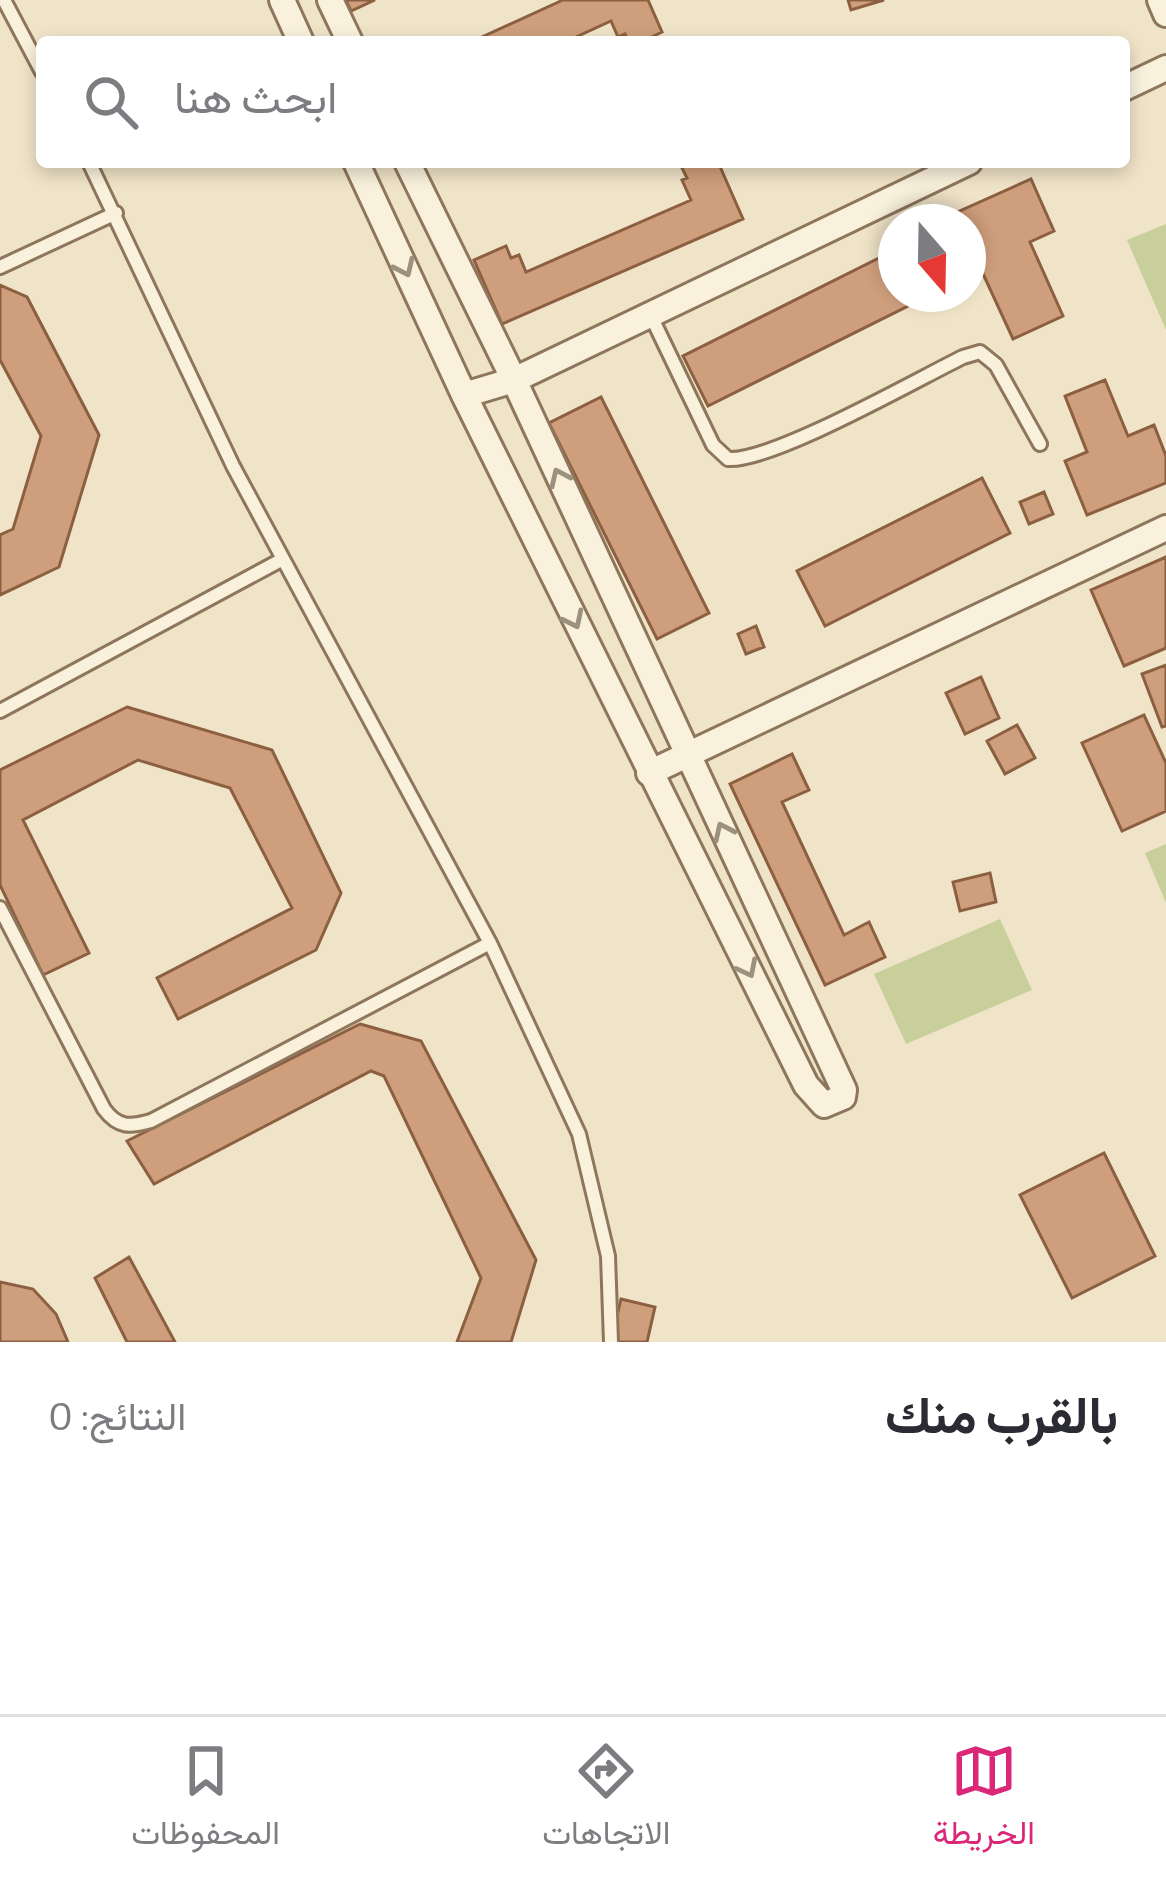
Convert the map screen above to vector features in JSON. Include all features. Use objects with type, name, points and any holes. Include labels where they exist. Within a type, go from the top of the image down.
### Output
[{"type":"street","points":[[282,0],[298,36]]},
{"type":"street","points":[[330,0],[347,36]]},
{"type":"street","points":[[1160,0],[1166,14]]},
{"type":"street","points":[[1130,85],[1166,68]]},
{"type":"street","points":[[359,168],[464,395],[806,1085],[824,1105],[838,1102],[844,1090],[514,380],[410,168]]},
{"type":"street","points":[[464,395],[514,380],[956,168]]},
{"type":"street","points":[[383,220],[425,200]]},
{"type":"street","points":[[650,773],[1166,528]]},
{"type":"lane","points":[[4,0],[36,61]]},
{"type":"lane","points":[[92,168],[233,466],[490,943],[579,1134],[608,1256],[611,1342]]},
{"type":"lane","points":[[0,267],[116,213]]},
{"type":"lane","points":[[650,314],[713,445],[728,459],[751,457],[806,434],[980,352],[996,365],[1040,444]]},
{"type":"lane","points":[[0,711],[283,559]]},
{"type":"lane","points":[[0,908],[104,1109],[121,1126],[151,1121],[490,943]]},
{"type":"green space","points":[[1166,224],[1166,330],[1127,240]]},
{"type":"green space","points":[[1166,844],[1166,903],[1145,853]]},
{"type":"green space","points":[[1000,919],[1032,990],[906,1044],[874,974]]},
{"type":"building","points":[[346,0],[375,0],[351,11]]},
{"type":"building","points":[[563,0],[648,0],[662,32],[618,36],[611,21],[578,36],[484,36]]},
{"type":"building","points":[[848,0],[884,0],[851,10]]},
{"type":"building","points":[[682,168],[721,168],[743,219],[502,324],[474,260],[506,246],[511,258],[519,255],[526,272],[691,200],[682,180],[687,178]]},
{"type":"building","points":[[1031,179],[1054,231],[1030,242],[1063,316],[1013,339],[986,280],[986,204],[975,204]]},
{"type":"building","points":[[878,258],[878,312],[896,312],[708,406],[683,356]]},
{"type":"building","points":[[0,285],[27,297],[99,435],[59,567],[0,595],[0,535],[13,529],[41,436],[0,360]]},
{"type":"building","points":[[1105,380],[1128,436],[1154,425],[1166,456],[1166,483],[1087,515],[1065,461],[1087,452],[1065,396]]},
{"type":"building","points":[[601,397],[709,613],[657,639],[549,423]]},
{"type":"building","points":[[982,478],[1010,533],[825,626],[797,571]]},
{"type":"building","points":[[1044,492],[1053,514],[1029,524],[1020,502]]},
{"type":"building","points":[[1166,557],[1166,648],[1124,666],[1091,590]]},
{"type":"building","points":[[756,626],[764,647],[746,654],[738,634]]},
{"type":"building","points":[[1166,665],[1166,726],[1162,727],[1142,674]]},
{"type":"building","points":[[981,677],[999,718],[965,734],[946,693]]},
{"type":"building","points":[[127,707],[272,750],[341,893],[316,950],[178,1019],[157,978],[292,908],[230,788],[138,760],[23,820],[89,953],[43,975],[0,885],[0,770]]},
{"type":"building","points":[[1144,715],[1166,763],[1166,811],[1122,831],[1082,743]]},
{"type":"building","points":[[1017,725],[1035,758],[1005,774],[987,741]]},
{"type":"building","points":[[792,754],[809,790],[782,802],[844,935],[869,922],[885,957],[825,985],[730,784]]},
{"type":"building","points":[[990,873],[996,902],[960,911],[953,882]]},
{"type":"building","points":[[360,1024],[421,1041],[536,1260],[511,1342],[457,1342],[481,1278],[384,1076],[371,1071],[154,1184],[127,1141]]},
{"type":"building","points":[[1104,1153],[1155,1256],[1072,1298],[1020,1195]]},
{"type":"building","points":[[129,1257],[175,1342],[127,1342],[95,1278]]},
{"type":"building","points":[[0,1282],[33,1289],[56,1314],[68,1342],[0,1342]]},
{"type":"building","points":[[621,1299],[655,1307],[647,1342],[611,1342]]}]
